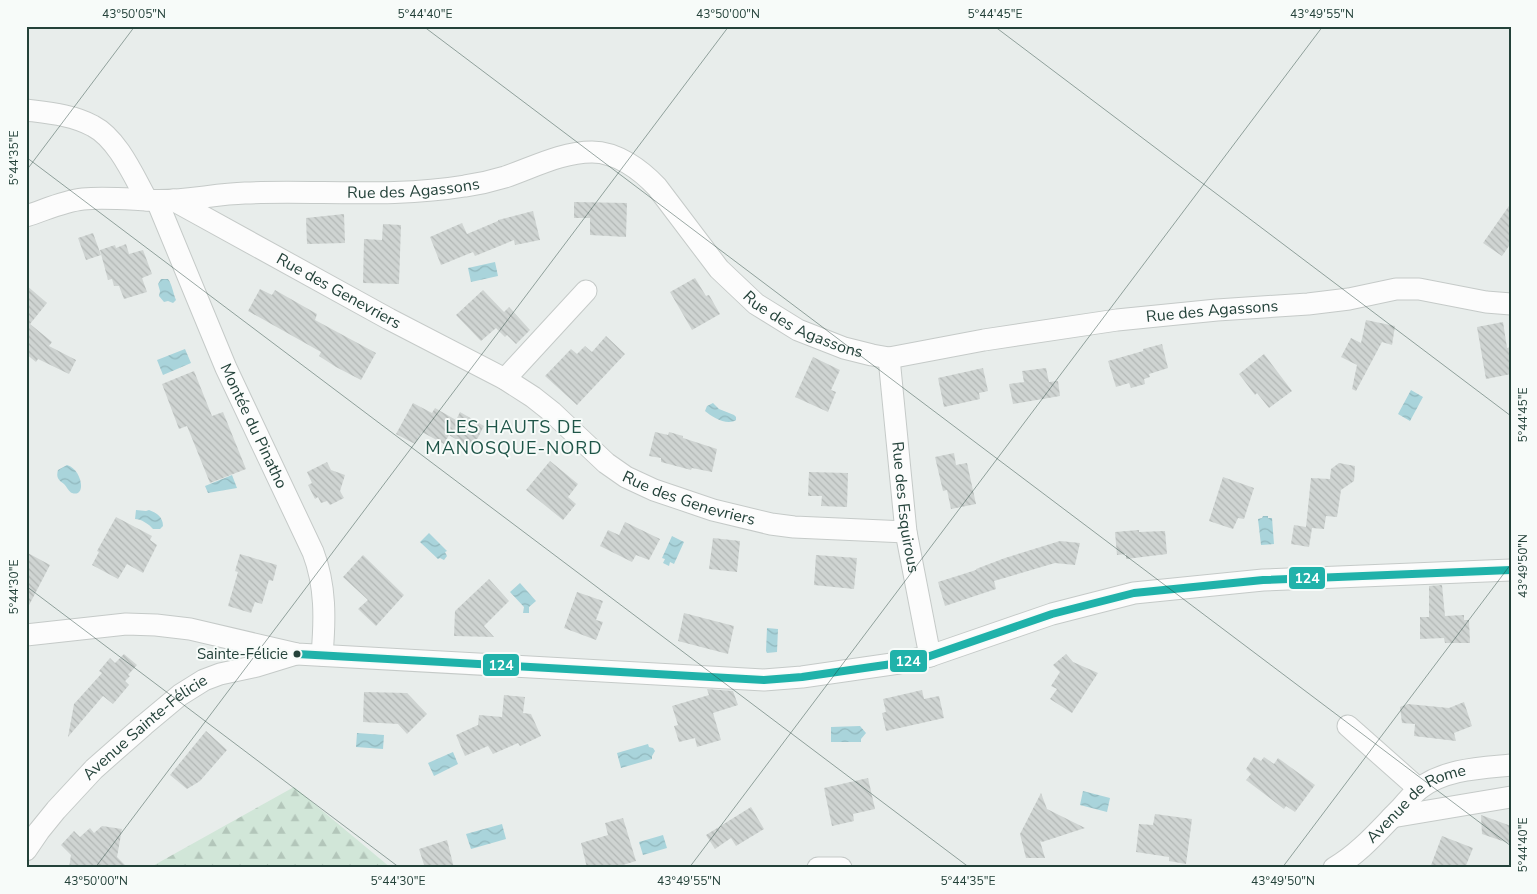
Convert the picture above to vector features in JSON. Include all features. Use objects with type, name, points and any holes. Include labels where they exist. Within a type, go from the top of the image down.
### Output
[{"type":"street","name":"Montée du Pinatho","points":[[26,110],[57,114],[95,127],[116,147],[159,200],[226,368],[320,569],[325,604],[322,655]]},
{"type":"street","name":"Rue des Agassons","points":[[26,216],[82,199],[159,200],[246,193],[433,191],[488,182],[558,157],[594,152],[614,156],[647,176],[720,269],[756,304],[798,330],[819,339],[844,348],[889,358],[984,340],[1117,320],[1217,310],[1308,304],[1350,299],[1396,289],[1419,289],[1486,302],[1511,304]]},
{"type":"street","name":"Rue des Genevriers","points":[[159,200],[505,379],[552,412],[606,463],[626,477],[654,490],[713,510],[771,524],[906,532]]},
{"type":"street","points":[[505,379],[586,291]]},
{"type":"street","name":"Rue des Esquirous","points":[[889,358],[906,532],[930,656]]},
{"type":"street","points":[[26,634],[126,624],[156,625],[190,629],[297,654],[764,680],[811,676],[899,663],[930,656],[1052,614],[1134,593],[1263,580],[1511,570]]},
{"type":"street","name":"Avenue Sainte-Félicie","points":[[26,850],[56,810],[94,770],[180,695],[212,677],[297,654]]},
{"type":"street","points":[[1348,726],[1419,789]]},
{"type":"street","name":"Avenue de Rome","points":[[1334,868],[1358,851],[1419,789],[1444,775],[1511,764]]},
{"type":"street","points":[[1392,817],[1511,797]]},
{"type":"street","points":[[818,868],[841,868]]},
{"type":"green space","points":[[294,787],[391,868],[149,868]]},
{"type":"water","points":[[495,262],[498,276],[471,282],[468,268]]},
{"type":"water","points":[[161,279],[168,279],[169,281],[176,300],[173,303],[164,302],[159,296],[158,284]]},
{"type":"water","points":[[185,349],[191,363],[163,375],[157,360]]},
{"type":"water","points":[[1411,390],[1423,397],[1410,421],[1398,414]]},
{"type":"water","points":[[713,403],[719,409],[734,415],[736,420],[732,422],[724,421],[705,411],[707,406]]},
{"type":"water","points":[[67,465],[76,472],[81,482],[80,491],[77,493],[71,492],[58,478],[58,470]]},
{"type":"water","points":[[232,475],[237,488],[208,493],[205,486]]},
{"type":"water","points":[[136,510],[155,512],[161,518],[163,526],[160,529],[153,529],[145,522],[135,519]]},
{"type":"water","points":[[1263,516],[1272,518],[1274,544],[1261,545],[1258,519]]},
{"type":"water","points":[[429,533],[447,551],[445,552],[447,556],[444,560],[438,559],[420,542]]},
{"type":"water","points":[[672,536],[684,542],[674,564],[670,562],[669,566],[663,563],[665,559],[662,558]]},
{"type":"water","points":[[520,583],[536,601],[529,607],[529,613],[523,613],[524,607],[510,592]]},
{"type":"water","points":[[767,628],[778,629],[777,652],[767,653],[766,651]]},
{"type":"water","points":[[860,726],[866,733],[861,742],[831,742],[831,727]]},
{"type":"water","points":[[357,733],[384,735],[383,749],[356,747]]},
{"type":"water","points":[[648,744],[655,751],[652,759],[621,768],[617,753]]},
{"type":"water","points":[[453,752],[458,764],[434,776],[428,763]]},
{"type":"water","points":[[1083,791],[1110,798],[1107,812],[1080,805]]},
{"type":"water","points":[[502,824],[506,839],[471,849],[466,834]]},
{"type":"water","points":[[663,835],[667,848],[643,855],[639,842]]},
{"type":"building","points":[[574,202],[627,203],[626,237],[590,235],[590,218],[574,218]]},
{"type":"building","points":[[1511,203],[1511,243],[1502,256],[1483,243]]},
{"type":"building","points":[[533,211],[540,240],[515,245],[514,240],[475,256],[473,252],[441,265],[430,237],[462,223],[467,234],[498,220]]},
{"type":"building","points":[[344,214],[345,243],[307,244],[306,218]]},
{"type":"building","points":[[383,224],[401,225],[399,284],[363,283],[364,239],[382,240]]},
{"type":"building","points":[[93,233],[101,255],[86,260],[78,238]]},
{"type":"building","points":[[126,244],[129,254],[143,250],[152,274],[142,278],[147,292],[124,299],[119,286],[114,286],[112,279],[108,280],[100,250],[115,245],[116,248]]},
{"type":"building","points":[[695,278],[706,296],[709,295],[720,314],[692,330],[670,292]]},
{"type":"building","points":[[26,285],[47,303],[30,324],[52,342],[49,346],[76,360],[69,374],[38,359],[36,362],[26,354]]},
{"type":"building","points":[[260,289],[272,295],[275,290],[317,314],[315,320],[376,353],[361,380],[319,356],[321,352],[248,311]]},
{"type":"building","points":[[483,290],[504,312],[509,307],[530,330],[516,344],[496,328],[481,341],[456,315]]},
{"type":"building","points":[[1366,320],[1395,326],[1392,345],[1382,342],[1356,391],[1352,389],[1357,365],[1341,357],[1351,338],[1361,343]]},
{"type":"building","points":[[1503,322],[1507,348],[1511,347],[1511,374],[1486,379],[1477,327]]},
{"type":"building","points":[[606,336],[625,354],[577,405],[545,376],[571,349],[577,354],[585,346],[592,352]]},
{"type":"building","points":[[1162,344],[1168,368],[1149,374],[1150,377],[1144,379],[1145,384],[1131,388],[1129,383],[1116,387],[1108,361]]},
{"type":"building","points":[[1264,354],[1292,391],[1269,408],[1257,393],[1255,395],[1239,374]]},
{"type":"building","points":[[813,357],[840,370],[831,390],[836,392],[828,412],[795,397]]},
{"type":"building","points":[[983,368],[988,391],[979,393],[980,399],[944,407],[938,378]]},
{"type":"building","points":[[1046,368],[1049,382],[1058,381],[1060,396],[1013,404],[1009,384],[1024,382],[1022,371]]},
{"type":"building","points":[[194,371],[212,416],[223,412],[246,469],[210,483],[187,426],[179,429],[162,384]]},
{"type":"building","points":[[413,403],[432,413],[435,408],[456,420],[460,412],[484,426],[472,449],[449,435],[444,444],[422,432],[415,444],[396,434]]},
{"type":"building","points":[[655,432],[668,435],[669,432],[717,449],[712,472],[692,468],[691,470],[661,462],[661,458],[649,456]]},
{"type":"building","points":[[954,453],[956,465],[967,463],[976,504],[951,509],[947,490],[943,491],[935,457]]},
{"type":"building","points":[[550,461],[578,484],[568,497],[576,504],[563,520],[526,490]]},
{"type":"building","points":[[327,462],[331,470],[345,475],[340,491],[344,498],[330,505],[327,501],[321,503],[318,497],[315,499],[308,485],[312,483],[307,472]]},
{"type":"building","points":[[1339,463],[1355,466],[1354,481],[1341,490],[1337,517],[1326,516],[1324,529],[1312,528],[1309,547],[1291,544],[1294,525],[1306,527],[1311,478],[1330,479],[1331,469]]},
{"type":"building","points":[[809,472],[848,473],[847,507],[821,506],[822,496],[808,496]]},
{"type":"building","points":[[1223,477],[1254,488],[1244,519],[1238,518],[1233,529],[1209,521]]},
{"type":"building","points":[[116,517],[152,536],[150,540],[157,545],[143,573],[127,564],[118,579],[92,565],[99,552],[97,551]]},
{"type":"building","points":[[625,522],[660,539],[649,560],[636,555],[632,562],[600,546],[608,530],[619,535]]},
{"type":"building","points":[[1139,530],[1139,532],[1165,531],[1167,554],[1126,559],[1126,554],[1117,555],[1115,532]]},
{"type":"building","points":[[713,538],[740,541],[737,572],[709,569]]},
{"type":"building","points":[[1060,541],[1080,543],[1075,565],[1055,563],[994,581],[996,589],[945,606],[938,582]]},
{"type":"building","points":[[26,552],[50,565],[26,611]]},
{"type":"building","points":[[240,554],[277,565],[273,581],[269,580],[262,604],[255,602],[251,613],[228,606],[238,572],[235,571]]},
{"type":"building","points":[[363,555],[404,595],[376,626],[358,609],[368,600],[343,577]]},
{"type":"building","points":[[816,555],[857,558],[854,589],[814,585]]},
{"type":"building","points":[[489,579],[509,601],[484,626],[494,637],[454,636],[455,611]]},
{"type":"building","points":[[1442,585],[1445,616],[1464,615],[1464,620],[1469,620],[1470,643],[1445,643],[1444,638],[1420,639],[1420,617],[1429,617],[1429,586]]},
{"type":"building","points":[[577,592],[603,601],[596,620],[603,622],[596,640],[564,628]]},
{"type":"building","points":[[684,613],[734,626],[728,654],[678,641]]},
{"type":"building","points":[[124,654],[137,665],[125,681],[129,685],[113,704],[103,696],[68,737],[74,704],[102,673],[99,671],[110,658],[115,663]]},
{"type":"building","points":[[1066,654],[1073,662],[1098,673],[1072,713],[1050,699],[1057,689],[1051,686],[1060,672],[1053,665]]},
{"type":"building","points":[[707,689],[733,691],[738,705],[713,713],[721,740],[697,747],[695,738],[679,742],[674,726],[678,725],[672,706],[709,695]]},
{"type":"building","points":[[922,690],[924,699],[939,696],[944,718],[886,731],[882,713],[886,712],[883,699]]},
{"type":"building","points":[[364,692],[407,693],[427,714],[407,734],[398,724],[363,722]]},
{"type":"building","points":[[504,695],[525,697],[523,713],[531,714],[541,736],[520,746],[518,743],[493,754],[488,746],[465,756],[456,735],[478,725],[479,715],[502,717]]},
{"type":"building","points":[[1464,702],[1472,726],[1454,733],[1456,741],[1414,736],[1415,724],[1402,723],[1400,707],[1408,704],[1449,708]]},
{"type":"building","points":[[206,731],[227,750],[200,781],[187,789],[170,775]]},
{"type":"building","points":[[1254,757],[1261,761],[1264,757],[1274,764],[1278,758],[1315,785],[1295,812],[1286,806],[1284,809],[1246,780],[1251,774],[1246,769]]},
{"type":"building","points":[[868,778],[875,809],[853,814],[854,821],[832,826],[824,788]]},
{"type":"building","points":[[1041,793],[1047,809],[1085,828],[1042,842],[1040,841],[1045,858],[1026,858],[1020,834]]},
{"type":"building","points":[[751,807],[764,829],[736,846],[731,838],[715,849],[706,835]]},
{"type":"building","points":[[1155,814],[1192,819],[1186,864],[1169,861],[1169,857],[1136,852],[1139,824],[1153,825]]},
{"type":"building","points":[[1481,815],[1511,826],[1511,844],[1482,834]]},
{"type":"building","points":[[623,818],[636,861],[613,868],[587,868],[581,843],[608,835],[605,823]]},
{"type":"building","points":[[102,826],[122,829],[117,857],[128,868],[69,868],[71,855],[61,845],[74,831],[80,837],[90,828],[94,833]]},
{"type":"building","points":[[1442,836],[1473,848],[1465,868],[1430,868]]},
{"type":"building","points":[[447,840],[454,868],[425,868],[419,849]]},
{"type":"transit line","name":"124","points":[[297,654],[764,680],[802,677],[899,663],[930,656],[1052,614],[1134,593],[1263,580],[1511,570]]},
{"type":"place","name":"Sainte-Félicie","points":[[297,654]]},
{"type":"district","name":"LES HAUTS DE MANOSQUE-NORD","points":[[514,437]]}]
